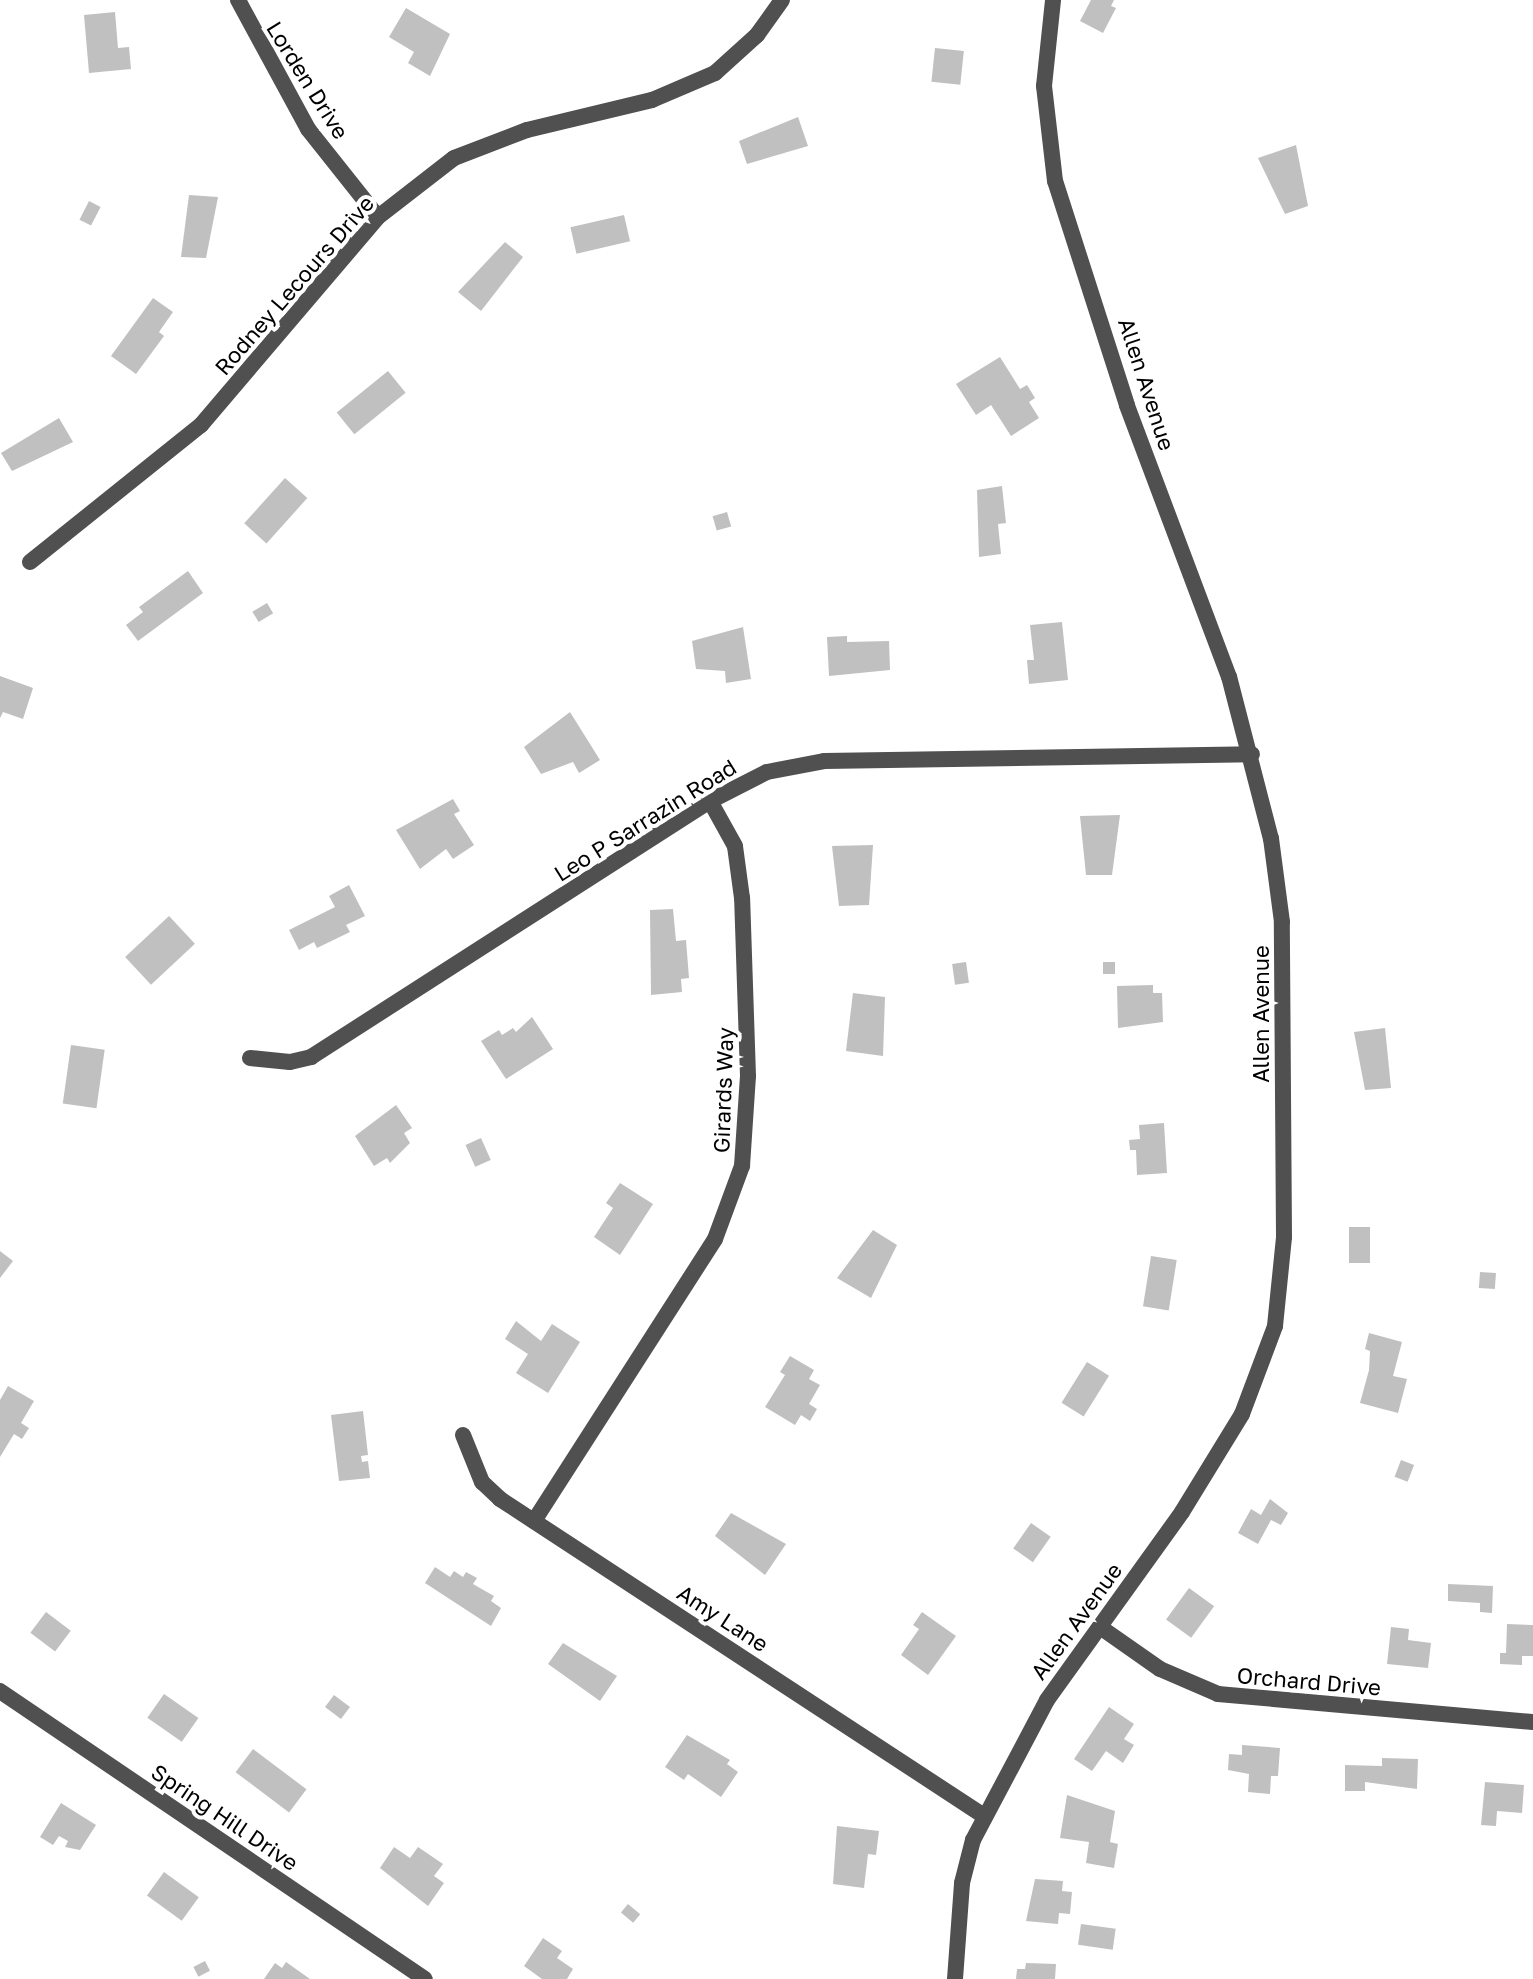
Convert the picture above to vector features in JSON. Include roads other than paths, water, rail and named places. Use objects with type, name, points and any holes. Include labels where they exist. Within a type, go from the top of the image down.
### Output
[{"type":"street","name":"Lorden Drive","points":[[238,0],[308,129],[378,217]]},
{"type":"street","name":"Rodney Lecours Drive","points":[[30,562],[201,425],[378,217],[454,158],[527,130],[652,100],[715,73],[757,35],[782,0]]},
{"type":"street","name":"Allen Avenue","points":[[955,1979],[966,1861],[984,1816],[1047,1700],[1182,1512],[1242,1414],[1275,1326],[1281,1289],[1281,900],[1252,754],[1205,608],[1127,405],[1055,181],[1044,86],[1053,0]]},
{"type":"street","name":"Leo P Sarrazin Road","points":[[250,1058],[290,1062],[311,1057],[710,801],[767,772],[824,761],[1252,754]]},
{"type":"street","name":"Girards Way","points":[[534,1521],[715,1239],[742,1166],[748,1076],[742,898],[735,846],[710,801]]},
{"type":"street","name":"Amy Lane","points":[[463,1435],[482,1482],[534,1521],[984,1816]]},
{"type":"street","name":"Orchard Drive","points":[[1100,1627],[1160,1669],[1218,1694],[1533,1722]]},
{"type":"street","name":"Spring Hill Drive","points":[[0,1691],[425,1979]]}]
